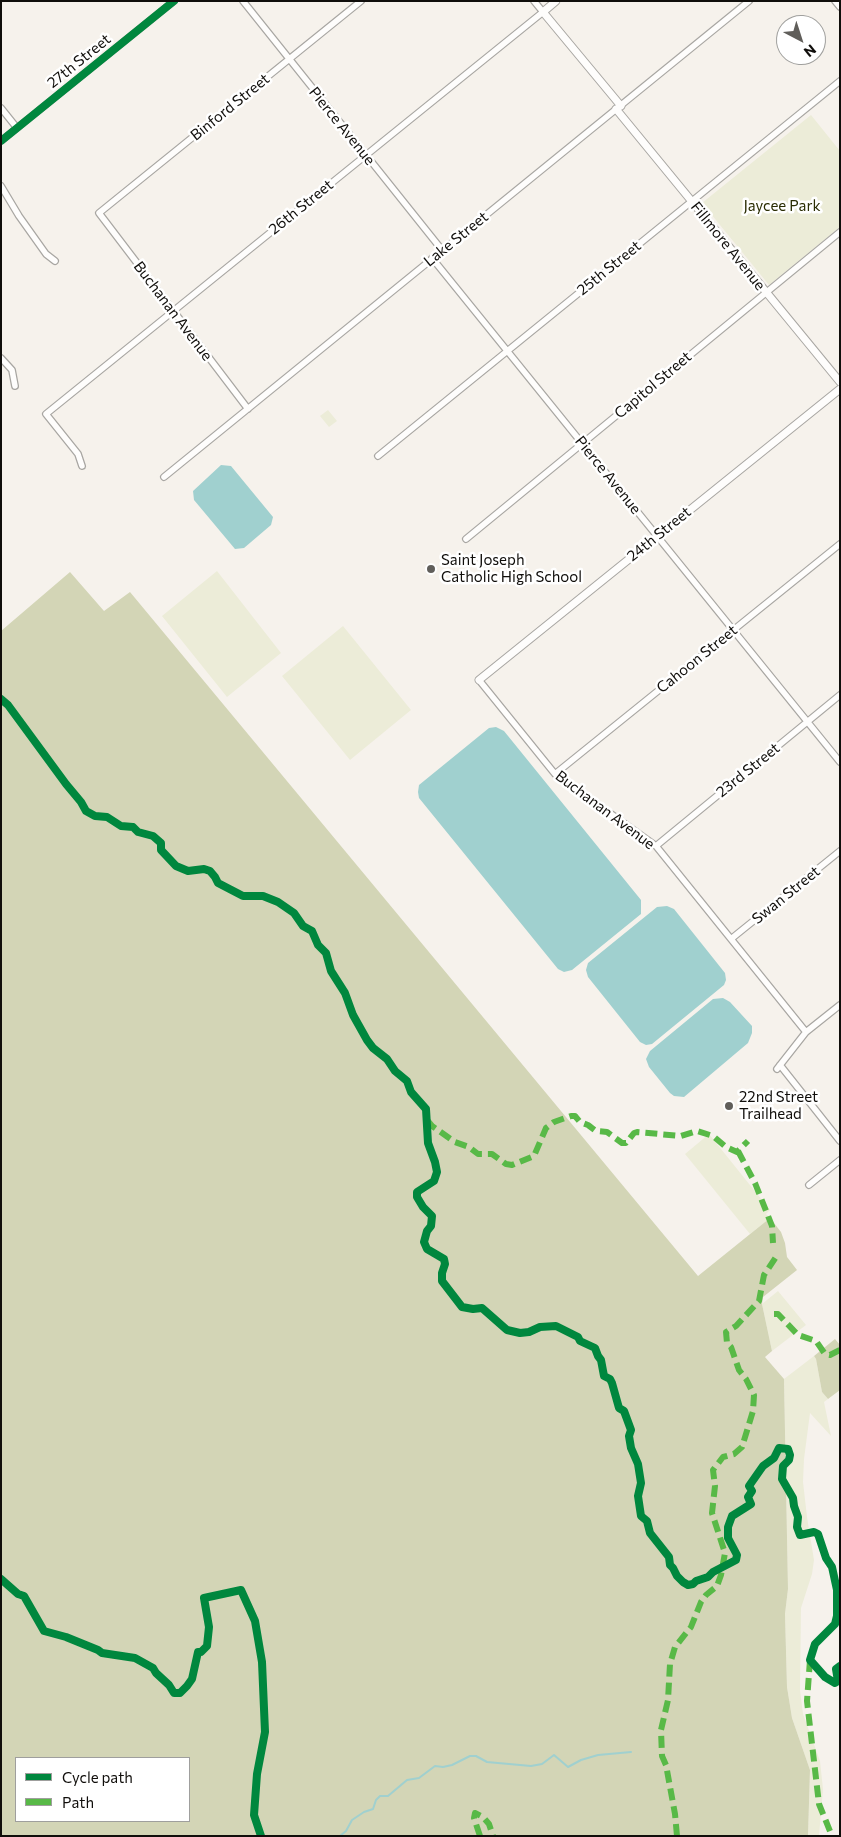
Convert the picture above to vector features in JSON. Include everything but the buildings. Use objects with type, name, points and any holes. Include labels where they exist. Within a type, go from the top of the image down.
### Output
[{"type":"street","name":"27th Street","points":[[1,141],[174,1]]},
{"type":"street","name":"Pierce Avenue","points":[[243,1],[442,250]]},
{"type":"street","name":"Binford Street","points":[[99,213],[361,1]]},
{"type":"street","name":"Fillmore Avenue","points":[[534,1],[691,202],[840,382]]},
{"type":"street","name":"26th Street","points":[[82,466],[78,454],[46,414],[556,1]]},
{"type":"street","name":"Lake Street","points":[[164,478],[750,1]]},
{"type":"street","points":[[835,1],[840,7]]},
{"type":"street","name":"25th Street","points":[[378,456],[840,81]]},
{"type":"street","points":[[1,108],[17,128]]},
{"type":"street","points":[[1,186],[46,254],[55,261]]},
{"type":"street","name":"Buchanan Avenue","points":[[99,213],[248,408]]},
{"type":"street","name":"Capitol Street","points":[[466,539],[840,232]]},
{"type":"street","name":"Pierce Avenue","points":[[432,258],[840,762]]},
{"type":"street","points":[[1,358],[12,370],[15,386]]},
{"type":"street","name":"24th Street","points":[[479,680],[840,389]]},
{"type":"street","name":"Cahoon Street","points":[[555,774],[840,544]]},
{"type":"street","name":"Buchanan Avenue","points":[[479,680],[555,774],[656,846],[806,1032]]},
{"type":"street","name":"23rd Street","points":[[656,846],[840,695]]},
{"type":"street","name":"Swan Street","points":[[731,940],[840,850]]},
{"type":"street","points":[[840,1005],[806,1032],[778,1067],[840,1141]]},
{"type":"street","points":[[809,1185],[840,1160]]},
{"type":"green space","name":"Jaycee Park","points":[[811,115],[840,151],[840,227],[769,285],[702,203]]},
{"type":"green space","points":[[328,410],[337,421],[329,427],[320,416]]},
{"type":"green space","points":[[217,571],[281,653],[227,697],[162,616]]},
{"type":"green space","points":[[70,572],[104,611],[130,592],[698,1276],[770,1218],[781,1232],[787,1257],[797,1270],[763,1297],[762,1304],[772,1351],[765,1357],[784,1379],[788,1589],[785,1614],[787,1687],[792,1718],[810,1770],[808,1836],[1,1836],[1,631]]},
{"type":"green space","points":[[343,626],[411,710],[350,760],[282,676]]},
{"type":"green space","points":[[709,1134],[770,1210],[766,1214],[770,1218],[750,1234],[685,1154]]},
{"type":"green space","points":[[778,1291],[806,1325],[772,1351],[762,1304]]},
{"type":"green space","points":[[835,1339],[840,1345],[840,1390],[828,1399],[822,1392],[814,1356]]},
{"type":"green space","points":[[814,1356],[822,1392],[828,1399],[824,1402],[831,1436],[810,1413],[803,1482],[814,1560],[812,1574],[801,1608],[800,1690],[803,1714],[820,1761],[823,1789],[819,1836],[808,1836],[810,1770],[792,1718],[787,1687],[785,1614],[788,1589],[784,1379]]},
{"type":"water","points":[[221,465],[231,466],[273,517],[271,525],[244,548],[235,549],[194,500],[193,491]]},
{"type":"water","points":[[496,727],[504,731],[641,900],[641,914],[572,970],[564,972],[558,969],[419,798],[419,785],[489,728]]},
{"type":"water","points":[[667,906],[674,909],[725,973],[726,980],[724,985],[652,1044],[646,1045],[640,1042],[588,977],[586,970],[588,963],[657,907]]},
{"type":"water","points":[[723,998],[730,1002],[752,1026],[752,1033],[748,1043],[684,1097],[674,1096],[649,1067],[646,1059],[650,1051],[713,999]]},
{"type":"waterway","points":[[340,1836],[346,1831],[352,1820],[364,1812],[373,1809],[376,1800],[380,1796],[388,1796],[407,1780],[419,1778],[435,1766],[452,1765],[470,1756],[476,1756],[487,1762],[531,1766],[542,1764],[554,1755],[568,1767],[581,1760],[598,1755],[631,1752]]},
{"type":"marked path","points":[[427,1120],[432,1126],[455,1142],[469,1147],[478,1154],[492,1154],[506,1164],[512,1165],[534,1156],[546,1128],[554,1122],[571,1116],[575,1116],[580,1122],[596,1131],[607,1132],[622,1143],[626,1143],[637,1132],[681,1136],[697,1131],[713,1136],[726,1147],[737,1152],[748,1141]]},
{"type":"marked path","points":[[738,1151],[755,1183],[772,1226],[773,1243]]},
{"type":"marked path","points":[[677,1836],[666,1765],[662,1756],[661,1730],[668,1700],[670,1664],[675,1647],[691,1627],[701,1602],[717,1586],[721,1575],[725,1553],[712,1513],[715,1486],[713,1470],[723,1457],[734,1454],[742,1447],[753,1411],[754,1395],[739,1370],[731,1347],[727,1343],[726,1332],[736,1326],[759,1301],[764,1275],[776,1257]]},
{"type":"marked path","points":[[774,1314],[778,1314],[798,1335],[816,1341],[825,1354],[830,1355],[840,1350]]},
{"type":"marked path","points":[[810,1660],[807,1701],[819,1804],[832,1836]]},
{"type":"marked path","points":[[480,1836],[474,1818],[475,1813],[483,1817],[489,1824],[493,1836]]},
{"type":"cycle path","points":[[1,141],[174,1]]},
{"type":"cycle path","points":[[1,699],[8,705],[86,811],[95,816],[107,817],[121,826],[133,827],[138,832],[153,836],[161,843],[161,850],[176,866],[188,871],[204,869],[210,871],[218,883],[243,896],[263,896],[278,902],[294,913],[303,926],[312,931],[318,945],[326,953],[331,971],[345,993],[353,1015],[367,1040],[373,1048],[387,1059],[395,1071],[407,1081],[411,1092],[426,1109],[428,1143],[437,1172],[434,1181],[417,1192],[417,1197],[432,1216],[431,1226],[427,1231],[424,1242],[427,1249],[444,1259],[442,1281],[462,1307],[482,1308],[507,1330],[520,1333],[529,1332],[540,1327],[556,1326],[595,1348],[601,1360],[604,1376],[610,1379],[619,1408],[624,1411],[631,1430],[629,1436],[631,1448],[638,1464],[641,1483],[638,1496],[641,1516],[647,1521],[650,1533],[669,1557],[670,1565],[683,1582],[688,1585],[693,1584],[736,1560],[737,1555],[728,1538],[728,1527],[732,1516],[751,1504],[748,1497],[752,1491],[749,1486],[763,1466],[774,1458],[779,1448],[788,1449],[790,1455],[789,1460],[783,1466],[782,1479],[793,1498],[798,1517],[797,1527],[800,1535],[814,1532],[818,1534],[826,1558],[832,1567],[837,1590],[837,1616],[835,1624],[815,1644],[810,1660],[825,1677],[835,1683],[838,1681],[836,1669],[840,1666]]},
{"type":"cycle path","points":[[1,1579],[18,1594],[24,1596],[44,1631],[66,1637],[102,1653],[135,1658],[153,1668],[174,1693],[180,1693],[192,1679],[198,1652],[201,1652],[207,1646],[209,1627],[204,1598],[241,1590],[255,1621],[262,1662],[265,1732],[257,1774],[254,1815],[261,1836]]},
{"type":"place","name":"Saint Joseph Catholic High School","points":[[431,569]]},
{"type":"place","name":"22nd Street Trailhead","points":[[729,1106]]}]
